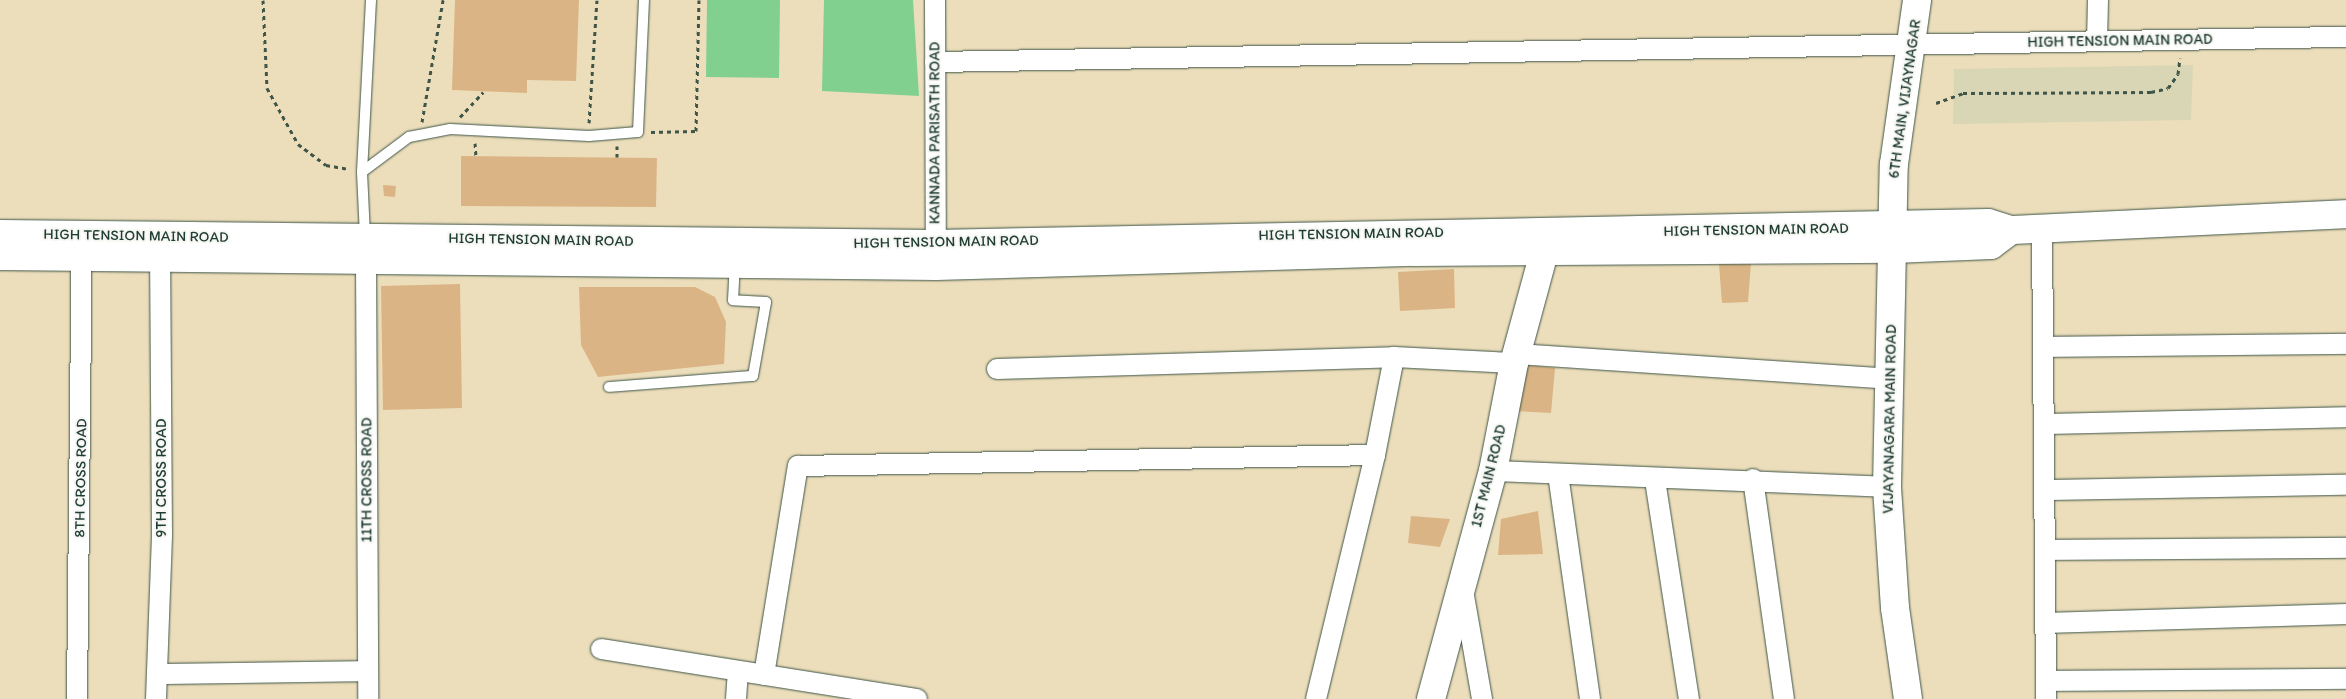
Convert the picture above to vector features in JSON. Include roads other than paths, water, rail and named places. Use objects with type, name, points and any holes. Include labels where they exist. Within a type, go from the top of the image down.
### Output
[{"type":"main road","name":"6TH MAIN, VIJAYNAGAR","points":[[1892,239],[1894,164],[1913,46],[1917,0]]},
{"type":"main road","points":[[0,256],[160,257],[365,250],[735,266],[936,255],[1414,252],[1547,244],[1892,239],[1988,223],[2011,230],[2042,230],[2260,215],[2346,214]]},
{"type":"main road","name":"HIGH TENSION MAIN ROAD","points":[[0,234],[365,250],[936,255]]},
{"type":"main road","name":"VIJAYANAGARA MAIN ROAD","points":[[1892,239],[1887,487],[1895,608],[1908,699]]},
{"type":"main road","name":"1ST MAIN ROAD","points":[[1432,699],[1461,581],[1493,471],[1515,359],[1547,244]]},
{"type":"street","name":"KANNADA PARISATH ROAD","points":[[934,0],[936,255]]},
{"type":"street","points":[[2097,41],[2098,0]]},
{"type":"street","name":"HIGH TENSION MAIN ROAD","points":[[935,62],[2346,38]]},
{"type":"street","points":[[2042,230],[2046,347],[2046,690],[2346,679]]},
{"type":"street","name":"11TH CROSS ROAD","points":[[365,250],[366,671],[368,699]]},
{"type":"street","name":"8TH CROSS ROAD","points":[[78,699],[82,256]]},
{"type":"street","name":"9TH CROSS ROAD","points":[[156,699],[162,534],[160,257]]},
{"type":"street","points":[[2046,347],[2346,344]]},
{"type":"street","points":[[997,369],[1394,357],[1515,359],[1890,379]]},
{"type":"street","points":[[1316,699],[1375,455],[1394,357]]},
{"type":"street","points":[[2046,424],[2346,417]]},
{"type":"street","points":[[764,675],[798,466],[1375,455]]},
{"type":"street","points":[[1493,471],[1655,480],[1753,479],[1887,487]]},
{"type":"street","points":[[1558,474],[1590,699]]},
{"type":"street","points":[[1753,479],[1784,699]]},
{"type":"street","points":[[1655,480],[1689,699]]},
{"type":"street","points":[[2046,490],[2346,485]]},
{"type":"street","points":[[2046,550],[2346,548]]},
{"type":"street","points":[[1461,581],[1482,699]]},
{"type":"street","points":[[2046,622],[2346,614]]},
{"type":"street","points":[[601,649],[918,699]]},
{"type":"street","points":[[736,699],[738,670]]},
{"type":"street","points":[[157,674],[366,671]]},
{"type":"lane","points":[[365,250],[362,172],[371,0]]},
{"type":"lane","points":[[362,172],[409,137],[450,129],[589,136],[638,132],[644,0]]},
{"type":"lane","points":[[609,387],[753,376],[766,302],[733,300],[735,266]]}]
